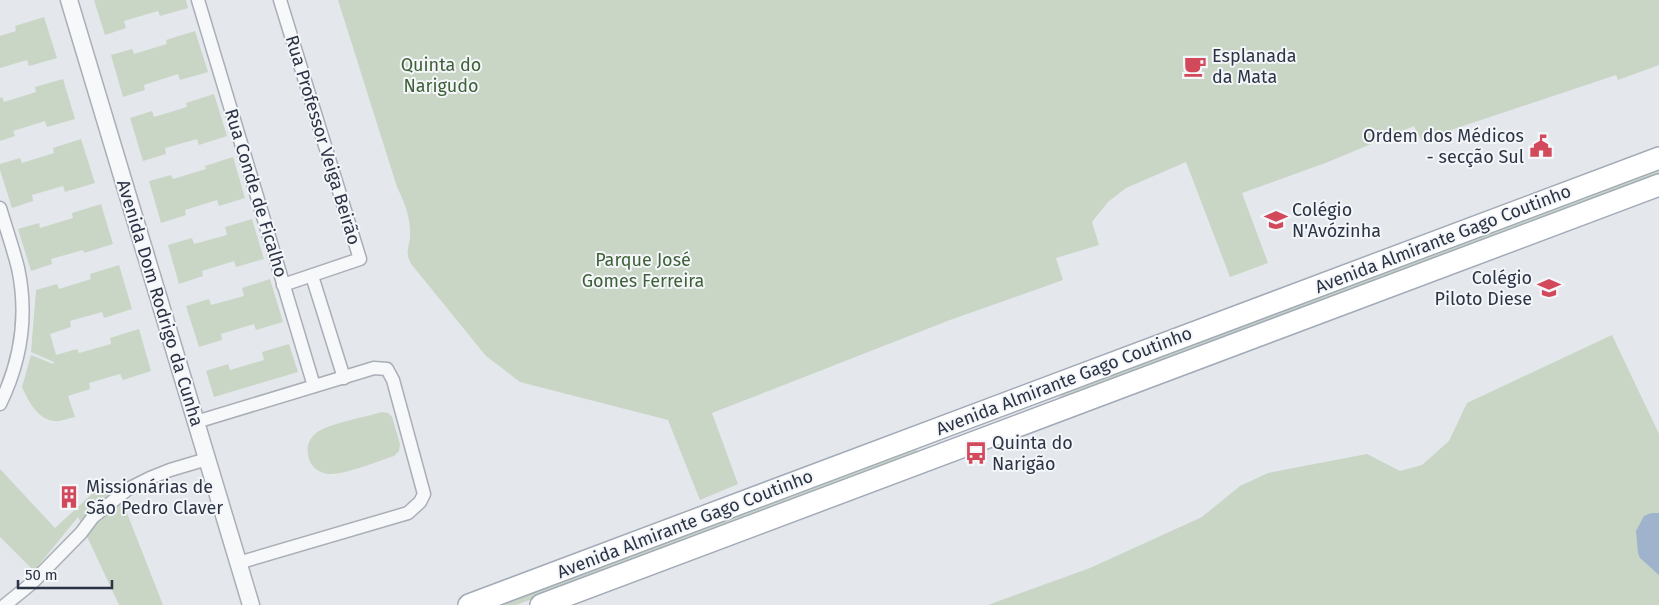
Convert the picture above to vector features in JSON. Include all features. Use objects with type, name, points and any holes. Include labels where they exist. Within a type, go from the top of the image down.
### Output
[{"type":"main road","name":"Avenida Almirante Gago Coutinho","points":[[469,605],[1659,158]]},
{"type":"main road","name":"Avenida Almirante Gago Coutinho","points":[[541,605],[1659,185]]},
{"type":"main road","points":[[996,407],[1005,431]]},
{"type":"main road","points":[[970,417],[979,440]]},
{"type":"street","name":"Avenida Dom Rodrigo da Cunha","points":[[69,0],[251,605]]},
{"type":"street","name":"Rua Conde de Ficalho","points":[[198,0],[314,386]]},
{"type":"street","name":"Rua Professor Veiga Beirão","points":[[280,0],[360,259],[283,285]]},
{"type":"street","points":[[0,208],[17,266],[22,293],[23,320],[16,364],[0,404]]},
{"type":"street","name":"Rua Conde de Ficalho","points":[[312,276],[344,378]]},
{"type":"street","points":[[196,422],[374,368],[387,369],[393,380],[424,494],[420,502],[408,514],[238,563]]},
{"type":"street","points":[[5,605],[32,583],[93,517],[128,489],[170,470],[207,459]]},
{"type":"green space","points":[[94,0],[186,0],[188,8],[160,16],[158,11],[124,21],[126,28],[105,35]]},
{"type":"green space","name":"Parque José Gomes Ferreira","points":[[338,0],[1659,0],[1659,65],[1618,80],[1616,75],[1421,140],[1414,126],[1328,162],[1242,193],[1268,263],[1230,277],[1186,162],[1126,188],[1108,202],[1092,222],[1099,245],[1056,258],[1063,280],[950,320],[712,413],[738,484],[700,500],[668,420],[520,382],[486,356],[412,265],[408,256],[410,226],[408,214],[397,187]]},
{"type":"green space","points":[[44,17],[57,58],[29,66],[27,60],[0,68],[0,36],[16,31],[15,26]]},
{"type":"green space","points":[[195,31],[208,72],[180,80],[178,74],[144,85],[145,90],[123,97],[111,55],[132,49],[134,54],[167,44],[166,40]]},
{"type":"green space","points":[[63,79],[75,119],[47,127],[45,121],[13,131],[15,136],[0,141],[0,98],[2,97],[4,102],[36,92],[35,87]]},
{"type":"green space","points":[[214,94],[227,136],[199,145],[197,139],[165,148],[166,154],[143,161],[130,118],[152,111],[154,117],[187,107],[186,103]]},
{"type":"green space","points":[[81,139],[95,183],[65,192],[63,186],[32,195],[33,201],[12,208],[0,170],[0,164],[20,158],[22,163],[54,153],[53,148]]},
{"type":"green space","points":[[233,157],[245,198],[219,206],[217,200],[185,210],[186,215],[161,223],[149,181],[171,175],[173,179],[206,169],[205,166]]},
{"type":"green space","points":[[1659,167],[1659,175],[1058,401],[1057,399],[1068,390]]},
{"type":"green space","points":[[101,204],[113,244],[84,253],[83,250],[51,259],[52,264],[31,271],[18,229],[39,223],[40,228],[73,218],[72,213]]},
{"type":"green space","points":[[252,219],[264,259],[236,267],[234,261],[202,271],[203,276],[179,284],[168,245],[192,238],[194,244],[227,235],[225,227]]},
{"type":"green space","points":[[119,265],[132,309],[104,318],[102,312],[70,321],[71,327],[50,334],[56,355],[77,349],[79,353],[111,344],[110,338],[139,329],[151,371],[123,380],[120,374],[89,383],[90,389],[68,396],[75,417],[54,421],[43,417],[27,398],[22,387],[31,355],[53,364],[54,362],[31,352],[36,290],[57,284],[59,289],[91,279],[90,274]]},
{"type":"green space","points":[[270,279],[283,322],[256,330],[254,324],[221,334],[222,340],[199,347],[186,306],[209,299],[211,305],[244,296],[242,288]]},
{"type":"green space","points":[[1612,335],[1659,434],[1659,605],[988,605],[1090,568],[1202,517],[1240,486],[1268,473],[1367,454],[1400,471],[1422,465],[1449,441],[1467,403]]},
{"type":"green space","points":[[289,344],[298,372],[214,397],[206,371],[228,364],[230,370],[264,360],[262,352]]},
{"type":"green space","points":[[382,412],[388,413],[392,417],[400,444],[399,451],[394,456],[354,470],[331,474],[322,473],[310,462],[308,447],[311,438],[316,433],[332,425]]},
{"type":"green space","points":[[915,447],[917,451],[903,460],[516,605],[495,605]]},
{"type":"green space","points":[[0,469],[55,528],[106,481],[125,508],[163,605],[119,605],[78,517],[34,571],[0,537]]},
{"type":"water","points":[[1651,513],[1659,513],[1659,575],[1640,558],[1638,553],[1636,531],[1644,516]]},
{"type":"place","name":"Esplanada da Mata","points":[[1195,66]]},
{"type":"place","name":"Ordem dos Médicos - secção Sul","points":[[1541,146]]},
{"type":"place","name":"Colégio N'Avózinha","points":[[1276,220]]},
{"type":"place","name":"Colégio Piloto Diese","points":[[1549,288]]},
{"type":"place","name":"Quinta do Narigão","points":[[976,453]]},
{"type":"place","name":"Missionárias de São Pedro Claver","points":[[69,497]]},
{"type":"park label","name":"Quinta do Narigudo","points":[[441,75]]}]
